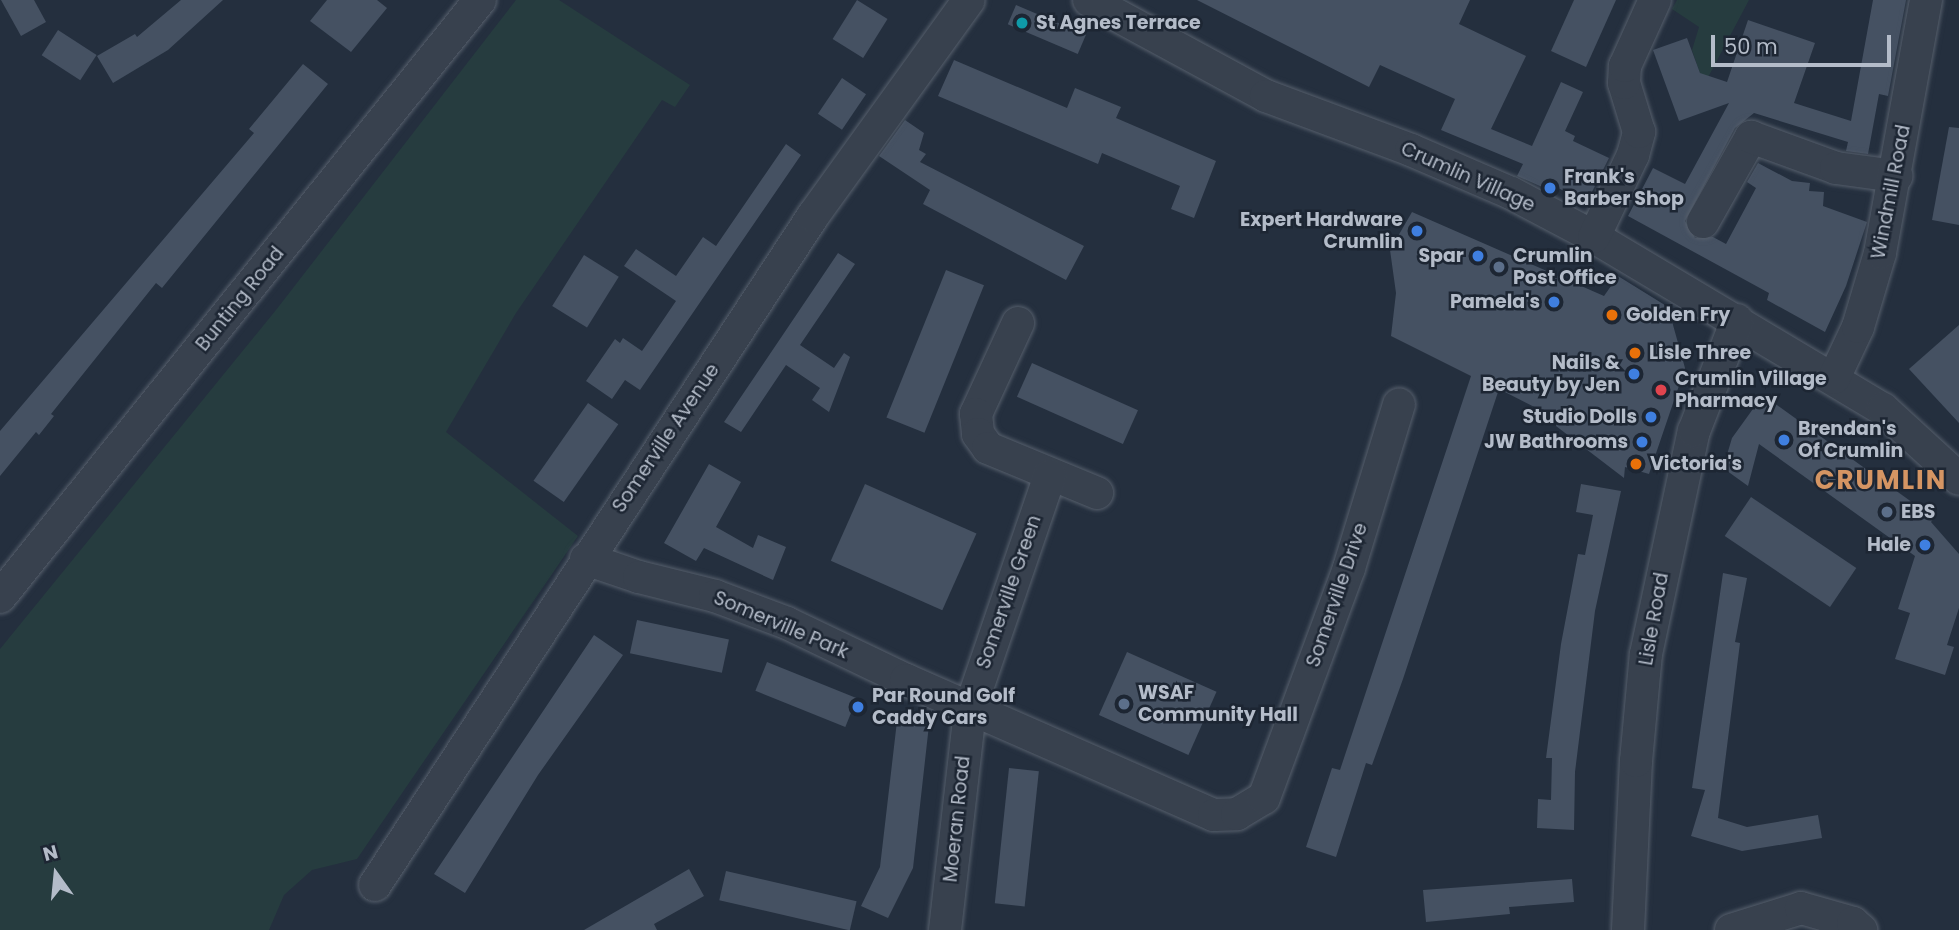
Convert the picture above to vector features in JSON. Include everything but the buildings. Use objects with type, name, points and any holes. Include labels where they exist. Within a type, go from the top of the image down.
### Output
[{"type":"street","name":"Bunting Road","points":[[0,597],[480,0]]},
{"type":"street","name":"Somerville Avenue","points":[[375,886],[586,559],[813,216],[969,0]]},
{"type":"street","name":"Crumlin Village","points":[[1089,0],[1266,96],[1434,160],[1594,237],[1834,379],[1918,437],[1959,479]]},
{"type":"street","points":[[1594,237],[1636,143],[1639,131],[1624,83],[1625,66],[1655,0]]},
{"type":"street","name":"Windmill Road","points":[[1834,379],[1858,327],[1896,176],[1926,0]]},
{"type":"street","points":[[1703,222],[1751,136],[1836,168],[1896,176]]},
{"type":"street","name":"Lisle Road","points":[[1628,930],[1636,761],[1646,654],[1694,430],[1737,320]]},
{"type":"street","points":[[1018,323],[976,414],[978,434],[988,448],[1097,493]]},
{"type":"street","name":"Somerville Drive","points":[[970,709],[1214,815],[1237,814],[1264,798],[1349,568],[1399,404]]},
{"type":"street","name":"Somerville Green","points":[[970,709],[1050,475]]},
{"type":"street","name":"Somerville Park","points":[[586,559],[765,615],[970,709]]},
{"type":"street","name":"Moeran Road","points":[[945,930],[970,709]]},
{"type":"street","points":[[1731,930],[1801,908],[1853,923],[1861,930]]},
{"type":"green space","points":[[516,0],[559,0],[690,85],[675,107],[662,100],[516,313],[446,432],[578,536],[357,859],[312,870],[284,895],[269,930],[0,930],[0,649],[276,310]]},
{"type":"green space","points":[[1677,0],[1749,0],[1704,85],[1692,50],[1699,27],[1672,9]]},
{"type":"place","name":"St Agnes Terrace","points":[[1022,23]]},
{"type":"place","name":"Frank's Barber Shop","points":[[1550,188]]},
{"type":"place","name":"Expert Hardware Crumlin","points":[[1417,231]]},
{"type":"place","name":"Spar","points":[[1478,256]]},
{"type":"place","name":"Crumlin Post Office","points":[[1499,267]]},
{"type":"place","name":"Pamela's","points":[[1554,302]]},
{"type":"place","name":"Golden Fry","points":[[1612,315]]},
{"type":"place","name":"Lisle Three","points":[[1635,353]]},
{"type":"place","name":"Nails & Beauty by Jen","points":[[1634,374]]},
{"type":"place","name":"Crumlin Village Pharmacy","points":[[1661,390]]},
{"type":"place","name":"Studio Dolls","points":[[1651,417]]},
{"type":"place","name":"Brendan's Of Crumlin","points":[[1784,440]]},
{"type":"place","name":"JW Bathrooms","points":[[1642,442]]},
{"type":"place","name":"Victoria's","points":[[1636,464]]},
{"type":"place","name":"EBS","points":[[1887,512]]},
{"type":"place","name":"Hale","points":[[1925,545]]},
{"type":"place","name":"WSAF Community Hall","points":[[1124,704]]},
{"type":"place","name":"Par Round Golf Caddy Cars","points":[[858,707]]},
{"type":"district","name":"CRUMLIN","points":[[1881,481]]}]
